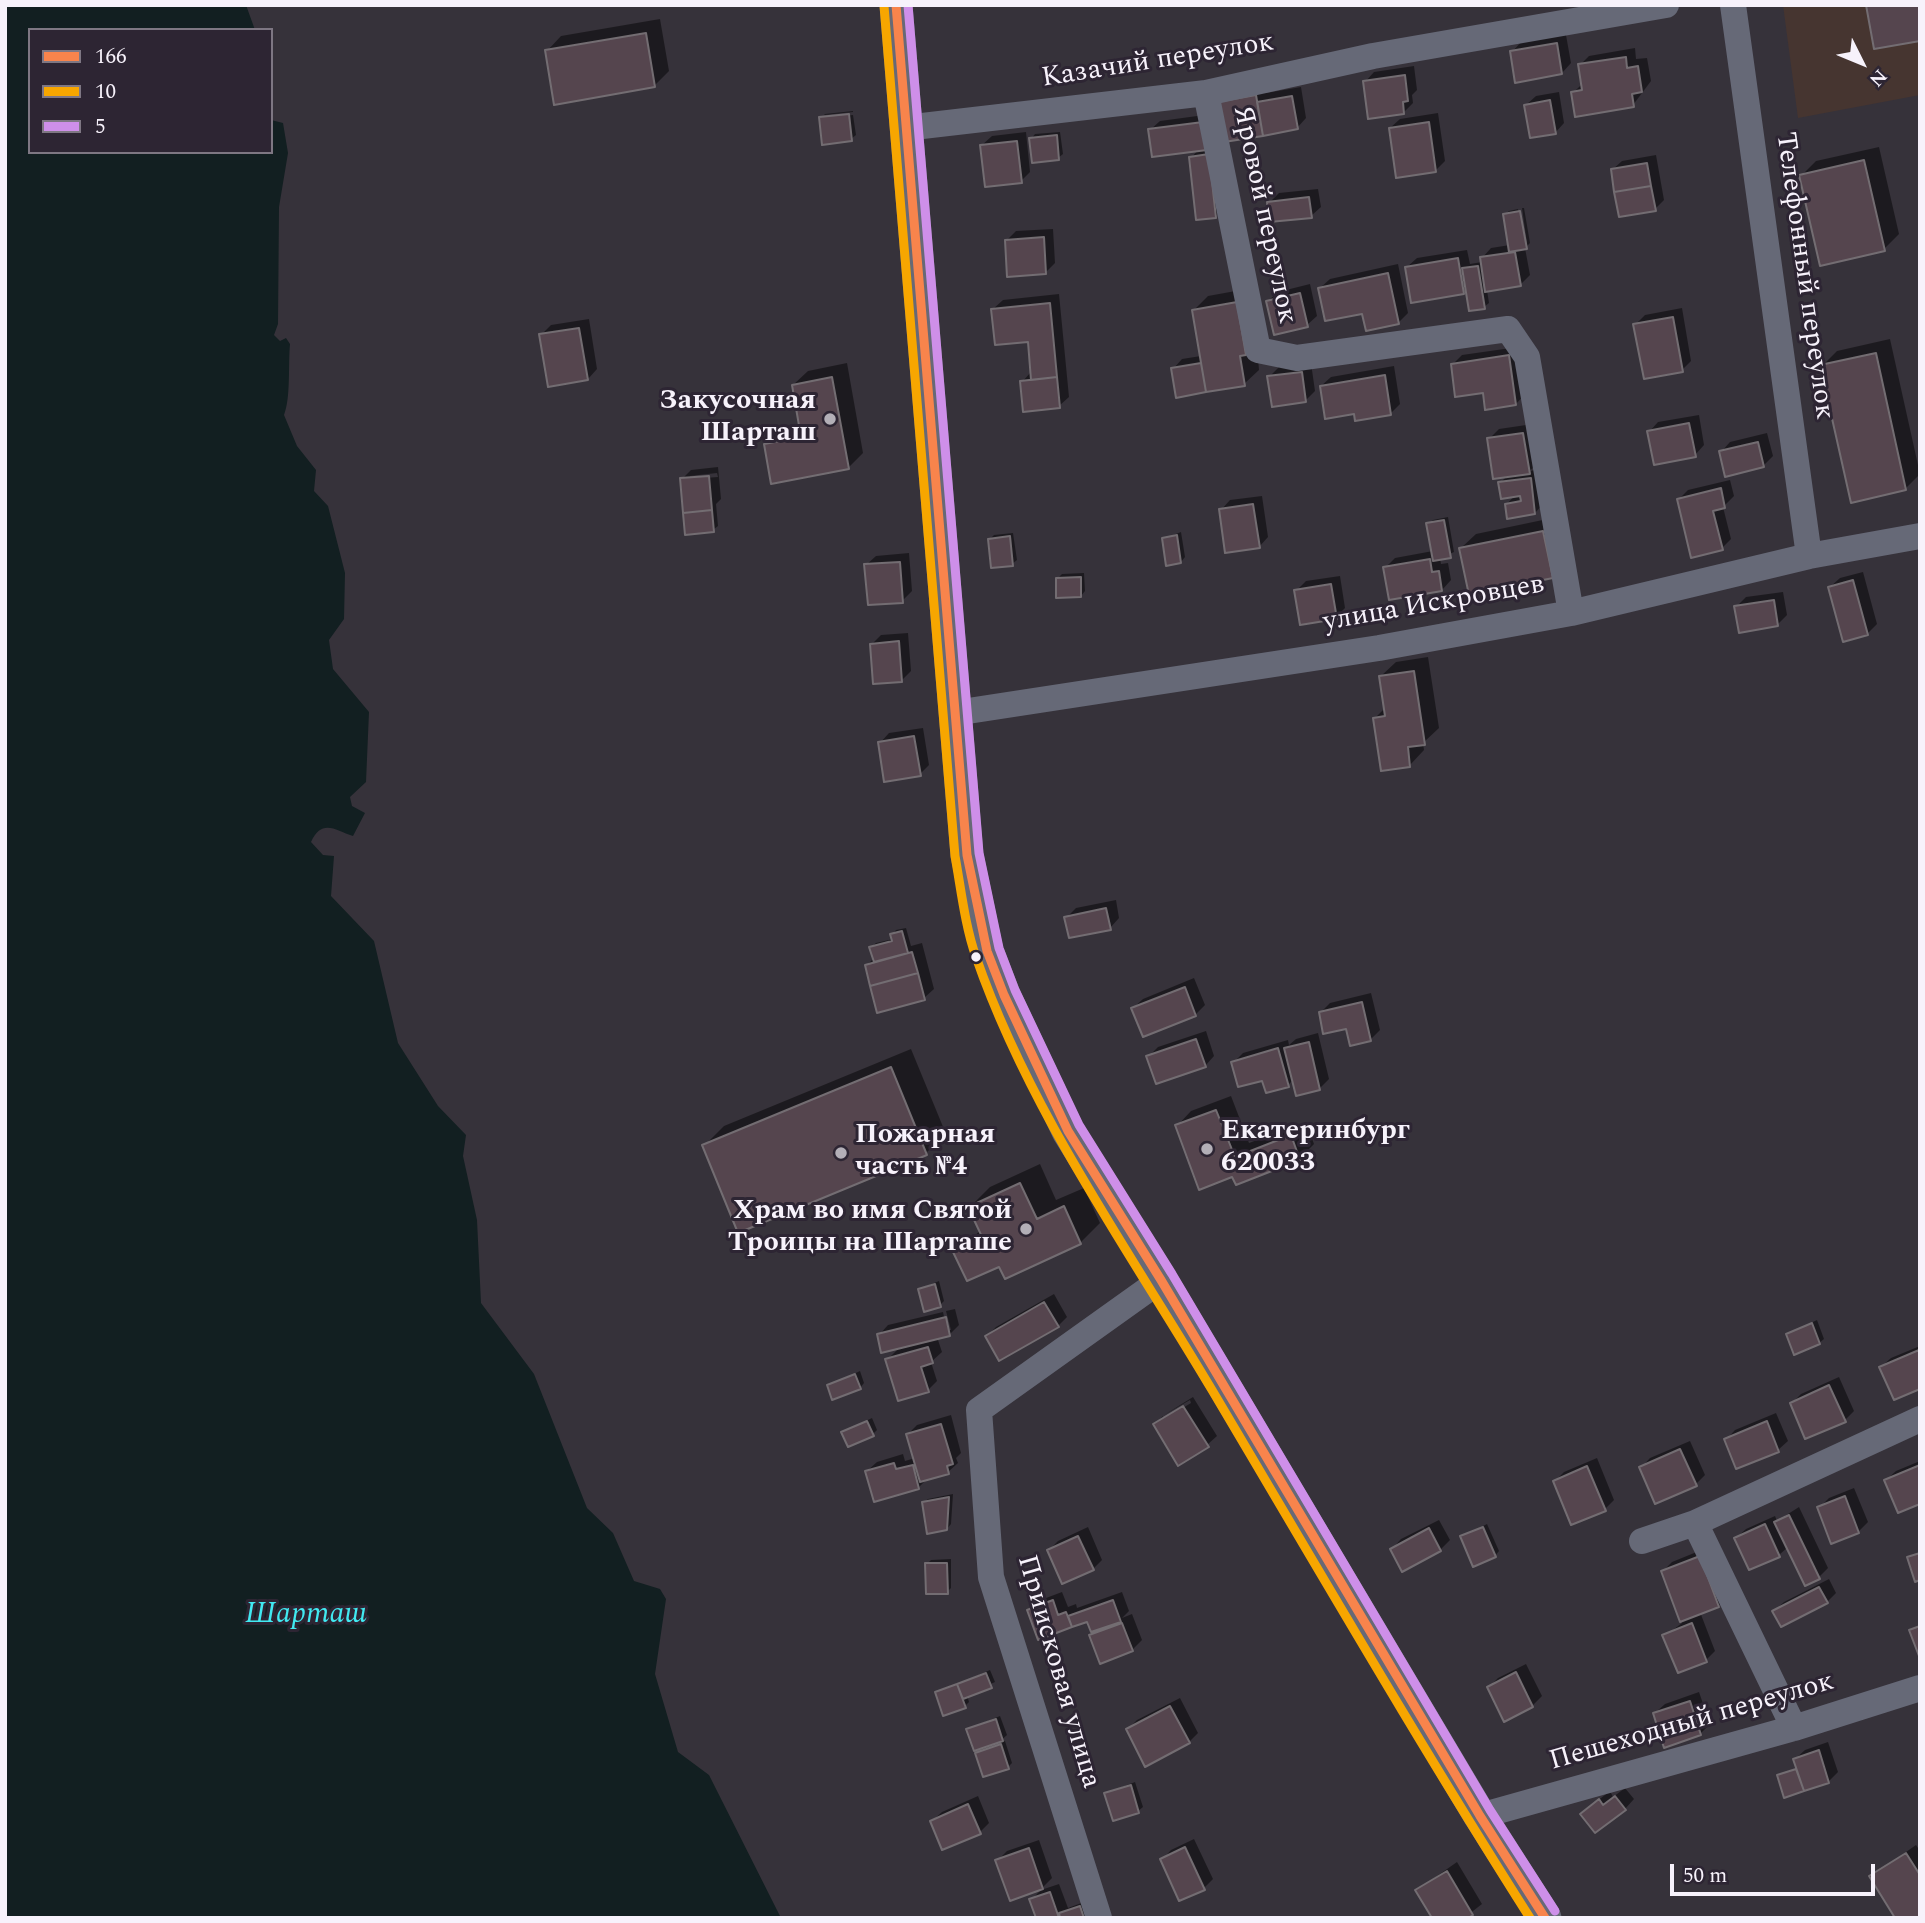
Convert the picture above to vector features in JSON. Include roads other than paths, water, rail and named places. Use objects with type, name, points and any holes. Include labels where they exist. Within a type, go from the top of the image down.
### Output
[{"type":"main road","points":[[896,5],[967,855],[987,951],[1004,995],[1068,1131],[1161,1280],[1480,1816],[1545,1918]]},
{"type":"street","name":"Казачий переулок","points":[[905,128],[1206,93],[1373,56],[1666,5]]},
{"type":"street","name":"Телефонный переулок","points":[[1733,5],[1810,556]]},
{"type":"street","name":"Яровой переулок","points":[[1206,93],[1258,350],[1297,358],[1508,330],[1514,338],[1527,357],[1572,613]]},
{"type":"street","name":"улица Искровцев","points":[[955,713],[1379,648],[1572,613],[1810,556],[1920,536]]},
{"type":"street","name":"Приисковая улица","points":[[1099,1918],[991,1577],[979,1410],[1161,1280]]},
{"type":"street","points":[[1642,1541],[1695,1523],[1920,1419]]},
{"type":"street","points":[[1695,1523],[1794,1728]]},
{"type":"street","name":"Пешеходный переулок","points":[[1480,1816],[1794,1728],[1920,1688]]},
{"type":"water","name":"Шарташ","points":[[5,5],[246,5],[254,28],[28,28],[28,154],[273,154],[273,120],[283,123],[288,153],[279,207],[278,324],[274,335],[280,341],[286,338],[290,344],[284,415],[297,446],[316,470],[314,491],[328,506],[345,573],[344,619],[329,640],[333,669],[369,712],[366,782],[350,797],[352,806],[365,813],[353,836],[324,828],[311,842],[323,855],[334,856],[331,896],[374,941],[398,1043],[438,1106],[466,1135],[463,1156],[477,1220],[481,1303],[534,1374],[587,1508],[613,1533],[634,1581],[660,1589],[666,1599],[655,1674],[678,1752],[709,1775],[781,1918],[5,1918]]},
{"type":"place","name":"Закусочная Шарташ","points":[[830,419]]},
{"type":"place","name":"Екатеринбург 620033","points":[[1207,1149]]},
{"type":"place","name":"Пожарная часть №4","points":[[841,1153]]},
{"type":"place","name":"Храм во имя Святой Троицы на Шарташе","points":[[1026,1229]]}]
